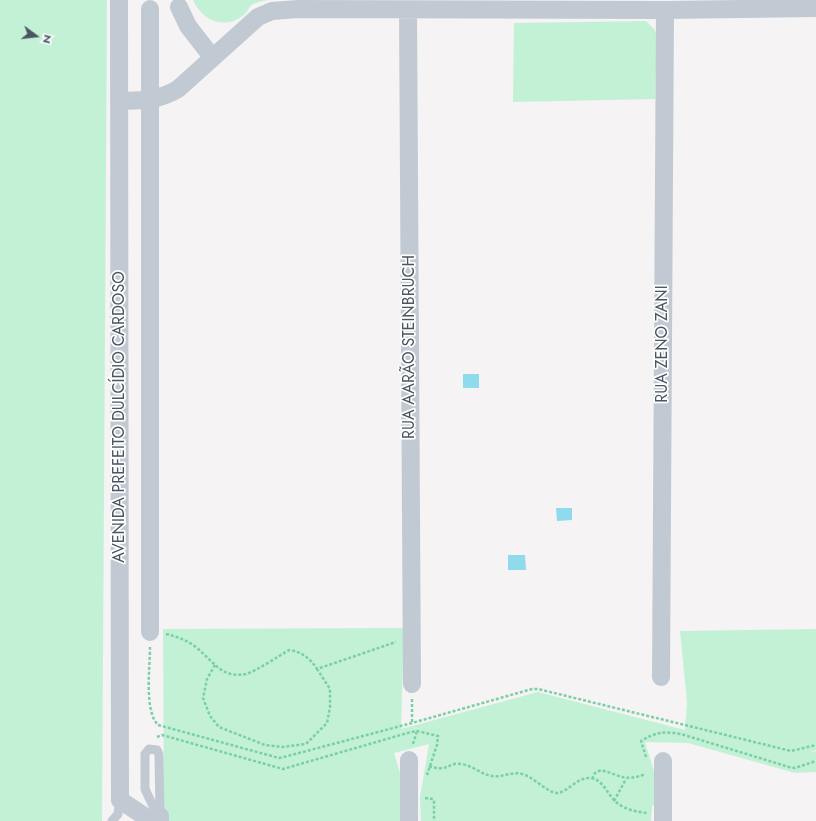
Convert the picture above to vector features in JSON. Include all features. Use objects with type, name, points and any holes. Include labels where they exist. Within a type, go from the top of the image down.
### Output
[{"type":"street","name":"AVENIDA PREFEITO DULCÍDIO CARDOSO","points":[[119,0],[120,800]]},
{"type":"street","points":[[178,7],[192,32],[212,58]]},
{"type":"street","points":[[119,101],[150,100],[168,95],[178,89],[258,17],[272,11],[298,9],[665,10],[816,8]]},
{"type":"street","name":"AVENIDA PREFEITO DULCÍDIO CARDOSO","points":[[150,9],[150,632]]},
{"type":"street","name":"RUA AARÃO STEINBRUCH","points":[[408,10],[412,684]]},
{"type":"street","name":"RUA ZENO ZANI","points":[[661,677],[665,10]]},
{"type":"street","points":[[409,760],[409,821]]},
{"type":"street","points":[[654,764],[655,819]]},
{"type":"street","points":[[120,800],[147,818],[156,819]]},
{"type":"lane","points":[[149,749],[157,750],[160,755],[156,819],[154,806],[146,789],[145,754],[149,749]]},
{"type":"lane","points":[[112,821],[118,814],[120,800]]},
{"type":"path","points":[[215,665],[207,679],[203,698],[210,716],[219,727],[265,745],[282,747],[306,744],[327,723],[330,707],[330,689],[317,669],[310,659],[297,651],[290,650],[247,674],[235,675],[219,669],[215,665],[197,648],[182,638],[150,632],[149,704],[153,717],[158,724],[279,758],[412,723],[532,689],[546,691],[791,751],[816,745]]},
{"type":"path","points":[[317,669],[411,637]]},
{"type":"path","points":[[412,684],[412,723]]},
{"type":"path","points":[[153,750],[154,739],[162,735],[283,769],[417,731],[438,736],[437,745],[429,766],[426,780]]},
{"type":"path","points":[[592,779],[595,773],[601,770],[626,779],[632,779],[654,764],[641,741],[654,734],[667,732],[681,734],[789,767],[799,767],[816,761]]},
{"type":"path","points":[[429,766],[437,769],[443,769],[460,764],[475,768],[487,775],[492,776],[522,773],[550,791],[558,793],[580,780],[586,778],[592,779],[605,787],[614,800],[624,808],[647,813],[655,819]]},
{"type":"path","points":[[614,800],[626,779]]},
{"type":"path","points":[[423,793],[424,798],[434,800],[434,821]]},
{"type":"path","points":[[647,807],[647,813]]},
{"type":"green space","points":[[0,0],[107,0],[102,821],[0,821]]},
{"type":"green space","points":[[193,0],[268,0],[253,4],[245,14],[238,19],[223,23],[208,18],[197,7]]},
{"type":"green space","points":[[646,21],[654,29],[657,35],[655,99],[513,102],[514,23]]},
{"type":"green space","points":[[404,628],[401,729],[538,692],[685,730],[687,702],[680,631],[816,629],[816,750],[809,753],[816,751],[816,772],[795,773],[688,743],[645,742],[660,791],[660,803],[652,806],[651,821],[421,821],[420,797],[429,744],[394,753],[403,783],[403,821],[164,821],[163,629]]},
{"type":"water","points":[[463,374],[479,374],[479,388],[463,388]]},
{"type":"water","points":[[556,508],[572,508],[572,520],[557,521]]},
{"type":"water","points":[[508,555],[525,555],[526,570],[508,570]]}]
